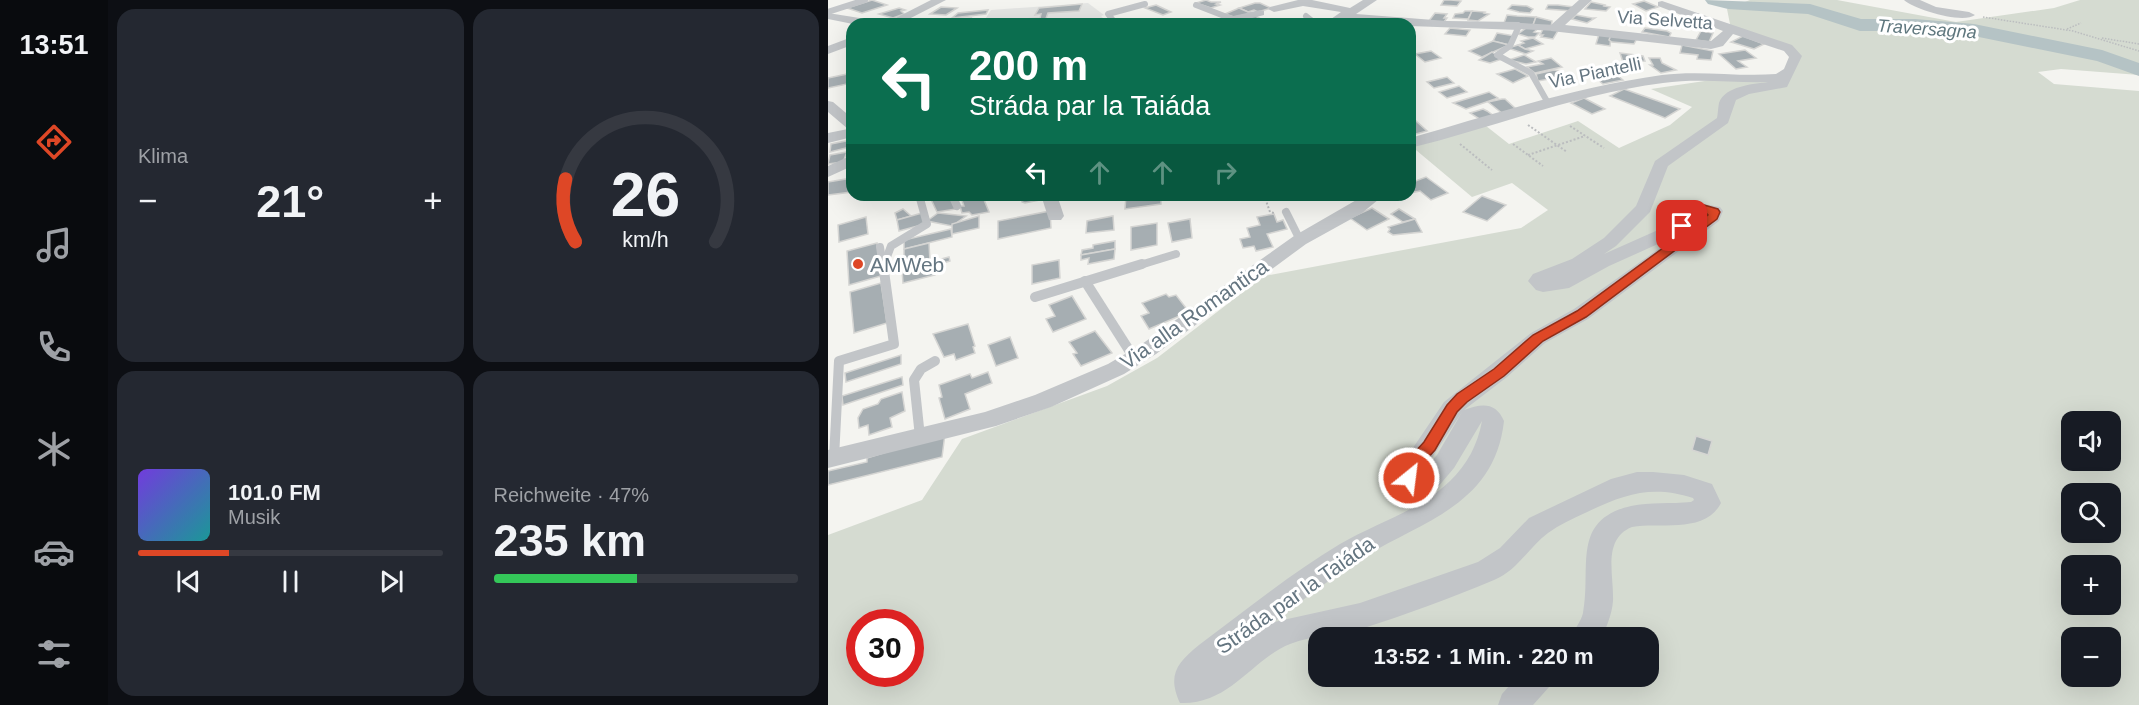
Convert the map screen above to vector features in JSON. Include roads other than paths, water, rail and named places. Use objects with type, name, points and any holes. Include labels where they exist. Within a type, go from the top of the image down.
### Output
[{"type":"street","points":[[902,18],[940,0]]},
{"type":"street","points":[[1341,18],[1371,0]]},
{"type":"street","points":[[1555,28],[1586,0]]},
{"type":"street","points":[[1649,0],[1667,2],[1676,11],[1791,50],[1796,56],[1787,73]]},
{"type":"street","points":[[1910,0],[1931,10],[1970,15]]},
{"type":"street","points":[[1274,9],[1304,2],[1362,18]]},
{"type":"street","points":[[1236,18],[1260,12]]},
{"type":"street","points":[[828,14],[846,18]]},
{"type":"street","points":[[1416,23],[1520,26]]},
{"type":"street","name":"Via Selvetta","points":[[1555,28],[1711,45],[1719,43],[1731,29]]},
{"type":"street","points":[[828,50],[846,44]]},
{"type":"street","name":"Via Piantelli","points":[[1416,141],[1548,103],[1664,79],[1787,73]]},
{"type":"street","name":"Stráda par la Taiáda","points":[[1592,627],[1599,598],[1597,553],[1601,539],[1609,528],[1631,517],[1700,512],[1708,503],[1703,492],[1684,485],[1653,482],[1637,482],[1611,489],[1538,526],[1509,556],[1487,571],[1360,616],[1284,632],[1261,646],[1211,692],[1201,694],[1191,692],[1188,687],[1188,679],[1192,670],[1273,608],[1346,555],[1435,507],[1458,489],[1477,464],[1492,432],[1493,421],[1488,414],[1482,412],[1471,416],[1441,470],[1431,480],[1424,483],[1413,482],[1408,472],[1429,446],[1452,408],[1462,398],[1499,372],[1524,348],[1581,314],[1713,217],[1714,212],[1704,209],[1682,226],[1602,262],[1562,284],[1543,286],[1538,281],[1540,278],[1579,263],[1610,242],[1644,208],[1661,164],[1723,120],[1727,102],[1731,97],[1754,88],[1782,84],[1787,73]]},
{"type":"street","points":[[828,105],[846,121]]},
{"type":"street","points":[[828,138],[846,134]]},
{"type":"street","points":[[828,172],[846,163]]},
{"type":"street","points":[[1051,201],[1055,216]]},
{"type":"street","name":"Via alla Romantica","points":[[831,458],[1014,412],[1134,358],[1300,240],[1367,201]]},
{"type":"street","points":[[1513,705],[1529,687]]},
{"type":"lane","points":[[828,14],[866,0]]},
{"type":"lane","points":[[1111,18],[1108,15],[1145,4]]},
{"type":"lane","points":[[1196,5],[1229,18]]},
{"type":"lane","points":[[1548,103],[1530,73],[1497,55],[1510,46],[1520,26],[1555,28]]},
{"type":"lane","points":[[883,268],[891,246],[927,224],[921,201]]},
{"type":"lane","points":[[954,201],[957,207]]},
{"type":"lane","points":[[1286,212],[1300,240]]},
{"type":"lane","points":[[831,458],[839,362],[894,344],[880,247]]},
{"type":"lane","points":[[1035,297],[1176,254]]},
{"type":"lane","points":[[1085,281],[1134,358]]},
{"type":"lane","points":[[920,437],[914,380],[921,369],[935,361]]},
{"type":"waterway","name":"Traversagna","points":[[1714,0],[1728,4],[1810,9],[1860,25],[1915,25],[1974,30],[2102,56],[2139,70]]},
{"type":"place","name":"AMWeb","points":[[858,264]]}]
